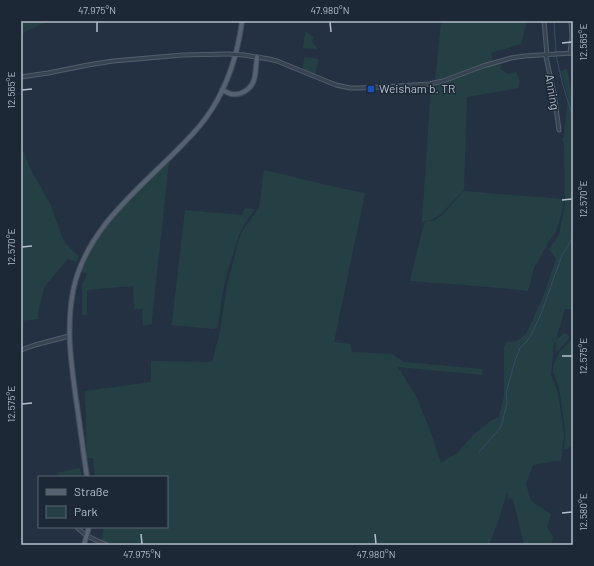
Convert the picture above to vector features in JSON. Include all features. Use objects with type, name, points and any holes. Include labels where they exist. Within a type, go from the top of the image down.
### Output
[{"type":"main road","points":[[87,476],[69,336],[74,290],[80,269],[96,238],[114,214],[124,202],[171,157],[212,110],[228,78],[234,62],[242,21]]},
{"type":"main road","points":[[222,90],[230,94],[235,94],[244,92],[249,88],[254,80],[257,57]]},
{"type":"main road","points":[[84,545],[89,528]]},
{"type":"street","name":"Anning","points":[[544,21],[546,57],[554,93],[559,130]]},
{"type":"street","points":[[21,77],[113,61],[183,54],[228,54],[257,57],[284,63],[336,85],[354,88],[433,83],[449,79],[489,64],[524,56],[571,53],[571,21]]},
{"type":"street","points":[[21,350],[69,336]]},
{"type":"street","points":[[78,528],[87,536],[107,545]]},
{"type":"green space","points":[[21,21],[48,21],[21,34]]},
{"type":"green space","points":[[449,21],[526,21],[527,23],[521,44],[491,53],[493,61],[435,81],[441,23]]},
{"type":"green space","points":[[305,31],[314,37],[312,41],[317,49],[303,48]]},
{"type":"green space","points":[[304,57],[319,59],[315,74],[303,69]]},
{"type":"green space","points":[[500,62],[501,69],[507,74],[516,72],[520,81],[518,88],[467,97],[464,190],[441,214],[432,220],[422,222],[431,85],[454,79]]},
{"type":"green space","points":[[567,69],[573,95],[573,309],[565,309],[556,340],[564,333],[570,337],[558,351],[556,351],[556,342],[554,342],[551,375],[558,393],[564,434],[561,461],[533,465],[526,484],[531,501],[551,514],[547,527],[554,538],[551,545],[524,545],[513,499],[507,498],[509,494],[507,492],[489,545],[109,545],[101,541],[104,528],[168,528],[168,476],[95,476],[93,458],[87,458],[85,391],[151,382],[151,361],[212,362],[220,331],[227,286],[238,242],[244,228],[259,208],[264,170],[365,193],[334,342],[350,344],[352,352],[392,354],[404,362],[482,369],[482,375],[398,367],[417,398],[441,463],[457,453],[473,435],[490,421],[499,417],[504,396],[504,347],[508,341],[516,341],[526,334],[543,297],[556,259],[549,249],[559,235],[565,204],[564,147],[562,138],[564,137],[568,97],[560,71]]},
{"type":"green space","points":[[21,147],[31,170],[51,205],[62,237],[66,244],[79,257],[76,262],[68,259],[45,286],[39,308],[38,319],[21,321]]},
{"type":"green space","points":[[169,162],[152,324],[143,326],[142,309],[134,309],[133,286],[87,290],[87,315],[82,315],[82,285],[87,274],[81,272],[89,254],[108,223],[123,207],[130,201],[131,202],[133,197]]},
{"type":"green space","points":[[464,191],[564,199],[562,212],[556,231],[534,268],[528,291],[410,281],[425,222],[435,220],[442,215]]},
{"type":"green space","points":[[245,208],[255,209],[239,235],[227,273],[222,295],[218,327],[214,329],[171,325],[185,210],[242,215]]},
{"type":"green space","points":[[573,338],[573,446],[564,450],[564,422],[559,387],[553,372],[553,366],[559,353]]},
{"type":"green space","points":[[80,468],[82,476],[60,476],[56,473]]},
{"type":"waterway","points":[[554,21],[556,52]]},
{"type":"waterway","points":[[556,55],[562,82],[573,118]]},
{"type":"waterway","points":[[479,452],[501,427],[507,403],[506,393],[515,361],[520,348],[531,335],[541,314],[562,255],[573,237]]},
{"type":"place","name":"Weisham b. TR","points":[[371,89]]}]
